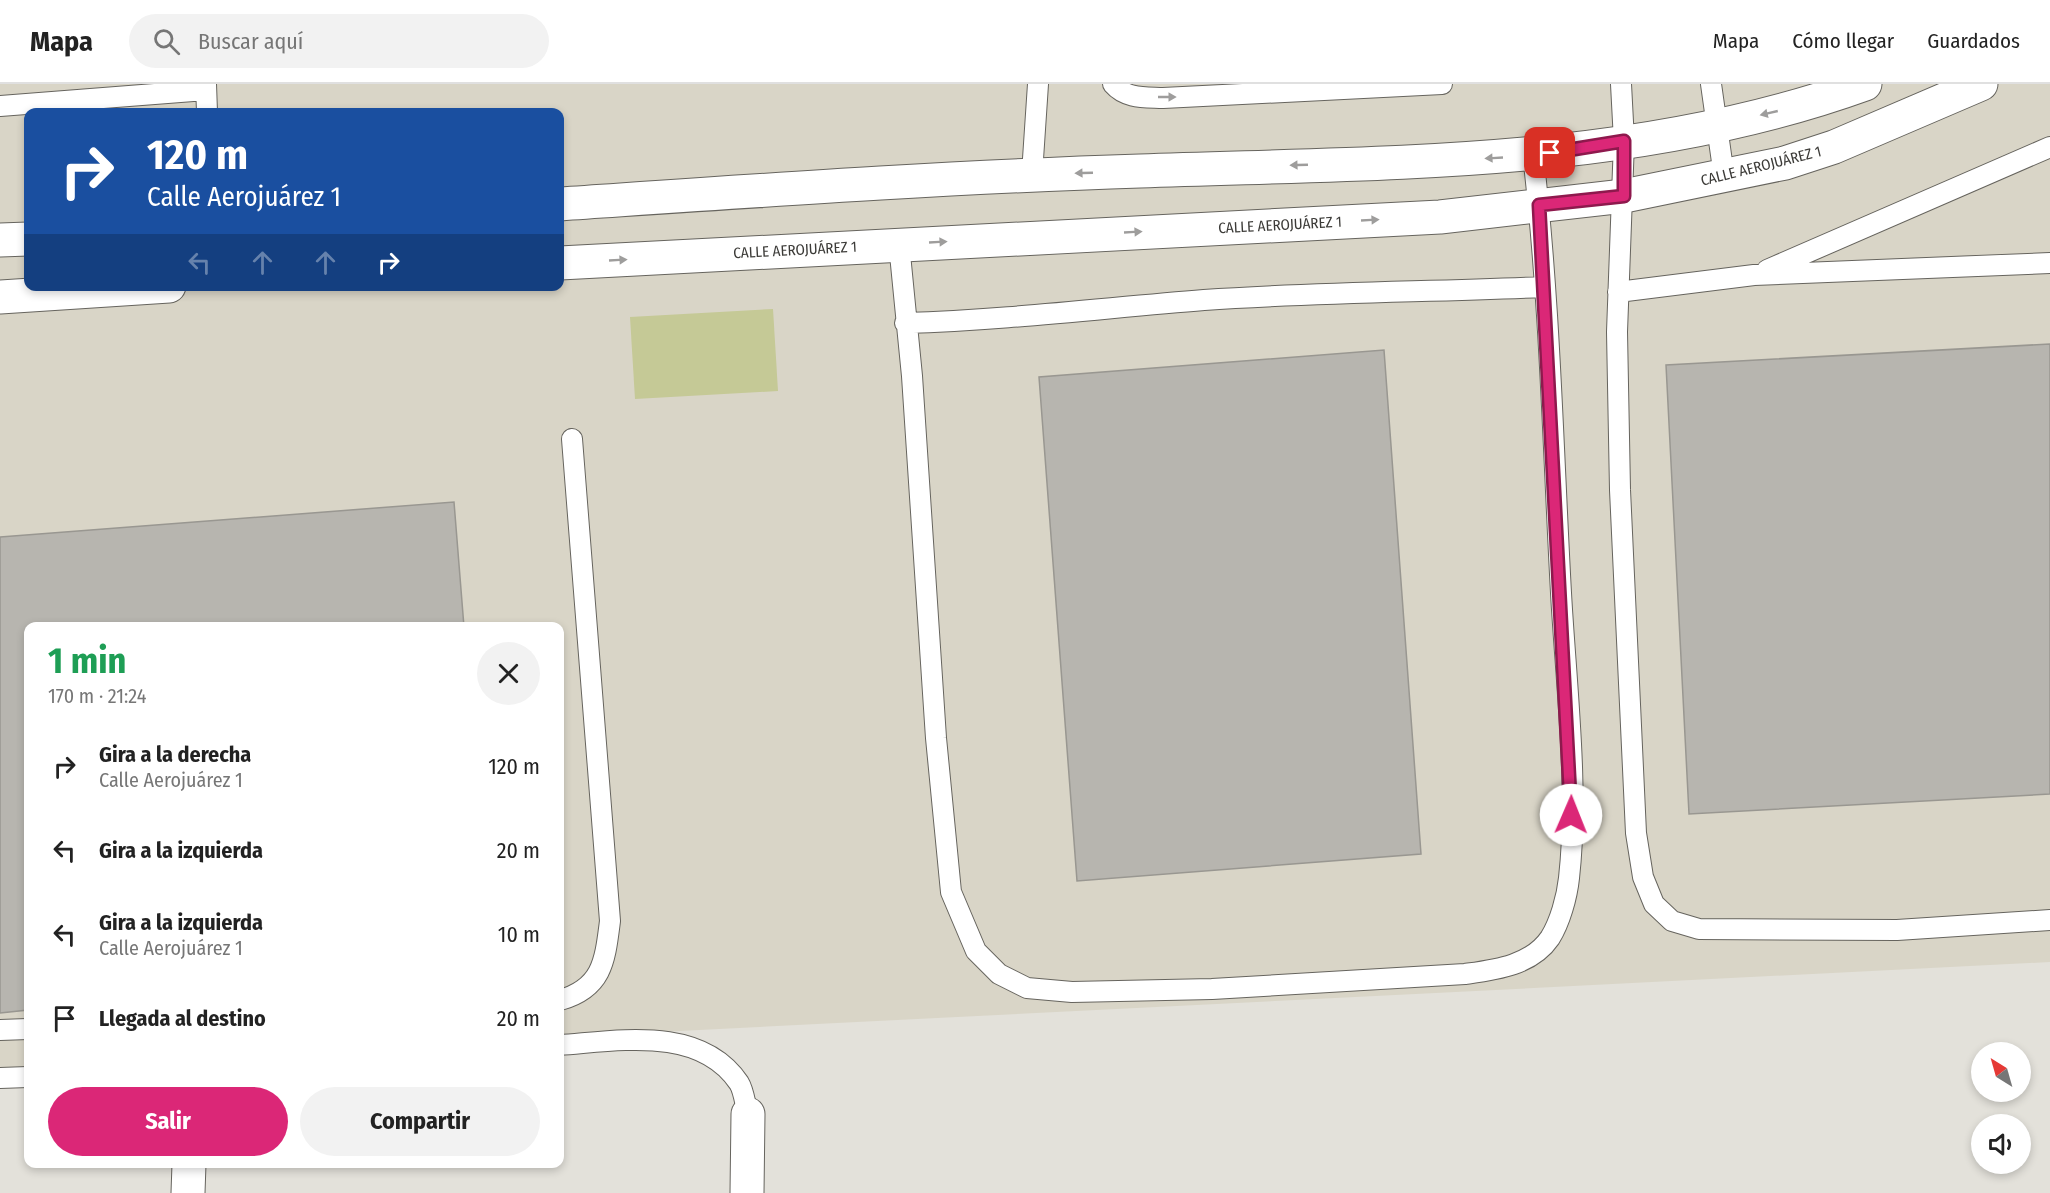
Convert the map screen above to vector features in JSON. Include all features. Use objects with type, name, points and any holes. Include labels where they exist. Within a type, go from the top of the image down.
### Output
[{"type":"street","points":[[564,204],[1032,174],[1533,155],[1584,150],[1715,125],[1804,94],[1865,84]]},
{"type":"street","name":"CALLE AEROJUÁREZ 1","points":[[564,263],[1440,216],[1624,196],[1785,163],[1834,147],[1928,110],[1981,84]]},
{"type":"street","points":[[0,240],[24,239]]},
{"type":"street","points":[[0,297],[92,291]]},
{"type":"street","points":[[747,1193],[748,1114]]},
{"type":"street","points":[[188,1193],[189,1168]]},
{"type":"lane","points":[[1032,174],[1038,84]]},
{"type":"lane","points":[[1113,84],[1119,91],[1131,96],[1163,98],[1442,84]]},
{"type":"lane","points":[[1621,84],[1624,196],[1618,292],[1620,490],[1636,833],[1643,877],[1654,904],[1672,921],[1699,930],[1897,930],[2050,920]]},
{"type":"lane","points":[[1712,84],[1715,125],[1724,176]]},
{"type":"lane","points":[[0,106],[206,87],[207,108]]},
{"type":"lane","points":[[1754,275],[1836,242],[2050,147]]},
{"type":"lane","points":[[899,244],[912,387],[936,738],[951,892],[962,923],[976,951],[999,974],[1027,988],[1072,992],[1212,989],[1465,974],[1500,969],[1523,960],[1539,950],[1550,938],[1560,914],[1569,879],[1572,794],[1539,205],[1533,155]]},
{"type":"lane","points":[[1618,292],[1754,275],[2050,263]]},
{"type":"lane","points":[[905,323],[965,321],[1250,298],[1543,287]]},
{"type":"lane","points":[[564,999],[575,996],[595,981],[605,957],[610,921],[572,439]]},
{"type":"lane","points":[[0,1030],[24,1029]]},
{"type":"lane","points":[[564,1045],[654,1039],[699,1051],[716,1061],[740,1084],[748,1114]]},
{"type":"lane","points":[[0,1078],[24,1077]]},
{"type":"shaded area","points":[[0,84],[2050,84],[2050,962],[564,1037],[564,622],[24,622],[24,1066],[0,1068]]},
{"type":"green space","points":[[773,309],[778,391],[635,399],[630,317]]},
{"type":"building","points":[[2050,344],[2050,794],[1689,814],[1666,365]]},
{"type":"building","points":[[1384,350],[1421,854],[1077,881],[1039,377]]},
{"type":"building","points":[[454,502],[464,622],[24,622],[24,1010],[0,1013],[0,537]]},
{"type":"route","points":[[1550,153],[1584,150],[1624,141],[1624,196],[1539,205],[1572,794],[1571,815]]}]
